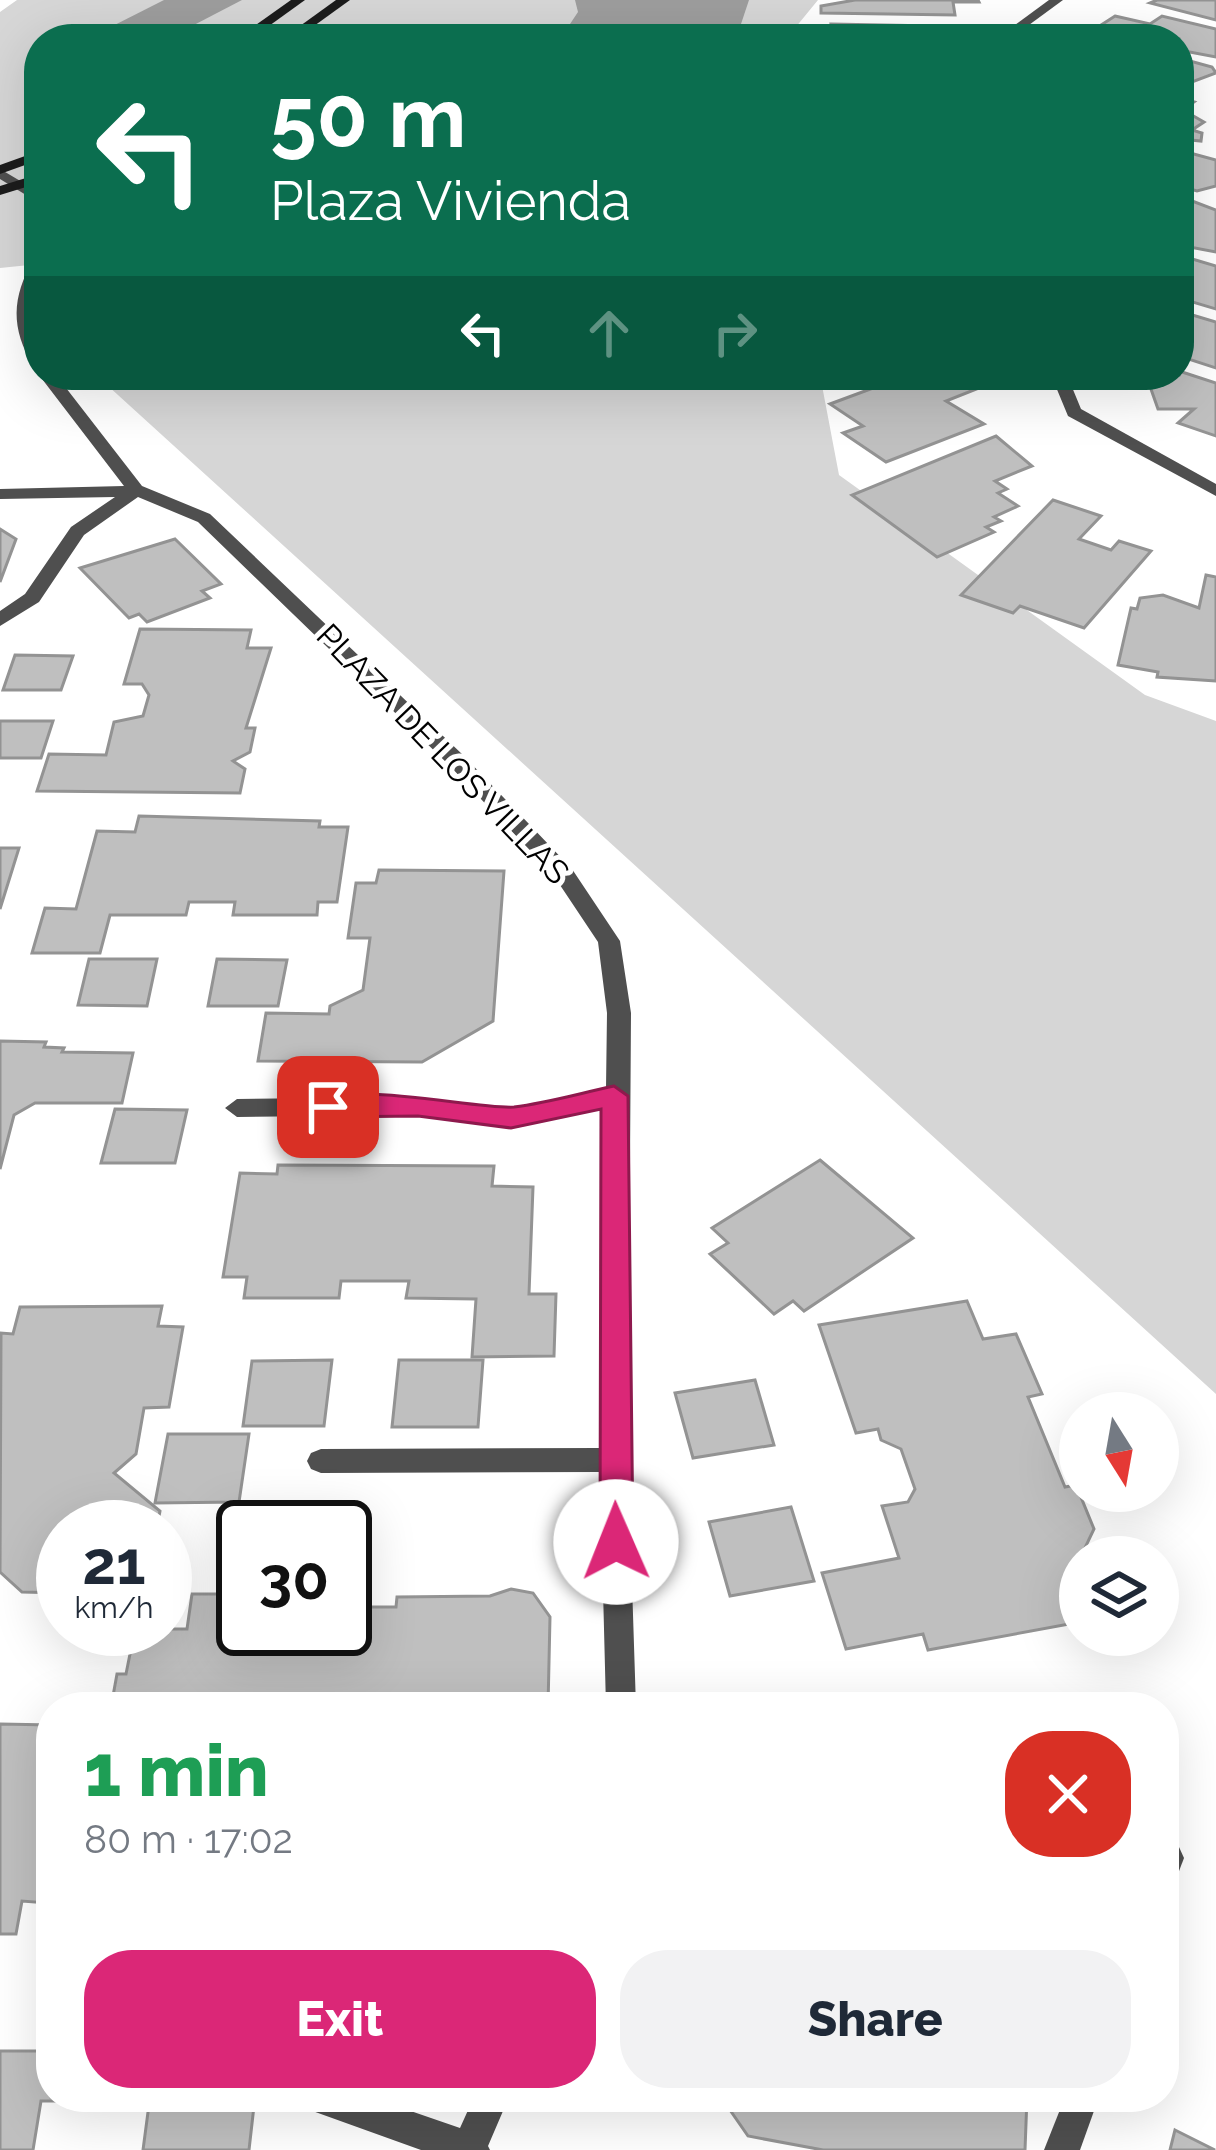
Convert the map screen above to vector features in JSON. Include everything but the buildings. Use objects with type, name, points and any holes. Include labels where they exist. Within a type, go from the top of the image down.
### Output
[{"type":"street","points":[[264,24],[299,0]]},
{"type":"street","points":[[310,24],[344,0]]},
{"type":"street","points":[[1023,24],[1057,0]]},
{"type":"street","points":[[0,171],[22,185]]},
{"type":"street","points":[[0,190],[22,185]]},
{"type":"street","points":[[24,289],[19,313],[24,336]]},
{"type":"street","name":"PLAZA DE LOS VILLAS","points":[[59,390],[136,490],[204,518],[456,760],[564,874],[609,941],[616,970],[614,1460],[621,1692]]},
{"type":"street","points":[[1065,390],[1074,412],[1216,491]]},
{"type":"street","points":[[0,494],[136,490]]},
{"type":"street","points":[[0,620],[32,598],[76,531],[136,490]]},
{"type":"street","points":[[237,1108],[418,1106],[511,1118],[614,1096]]},
{"type":"street","points":[[321,1461],[614,1460]]},
{"type":"street","points":[[361,2112],[469,2150],[485,2112]]},
{"type":"street","points":[[1063,2150],[1077,2112]]},
{"type":"shaded area","points":[[17,0],[818,0],[798,24],[24,24],[24,266],[0,268],[0,12]]},
{"type":"shaded area","points":[[164,0],[242,0],[196,24],[117,24]]},
{"type":"shaded area","points":[[575,0],[749,0],[741,24],[570,24],[578,12]]},
{"type":"shaded area","points":[[112,390],[823,390],[839,475],[1145,695],[1216,721],[1216,1394]]},
{"type":"route","points":[[328,1107],[418,1106],[511,1118],[614,1096],[616,1542]]}]
